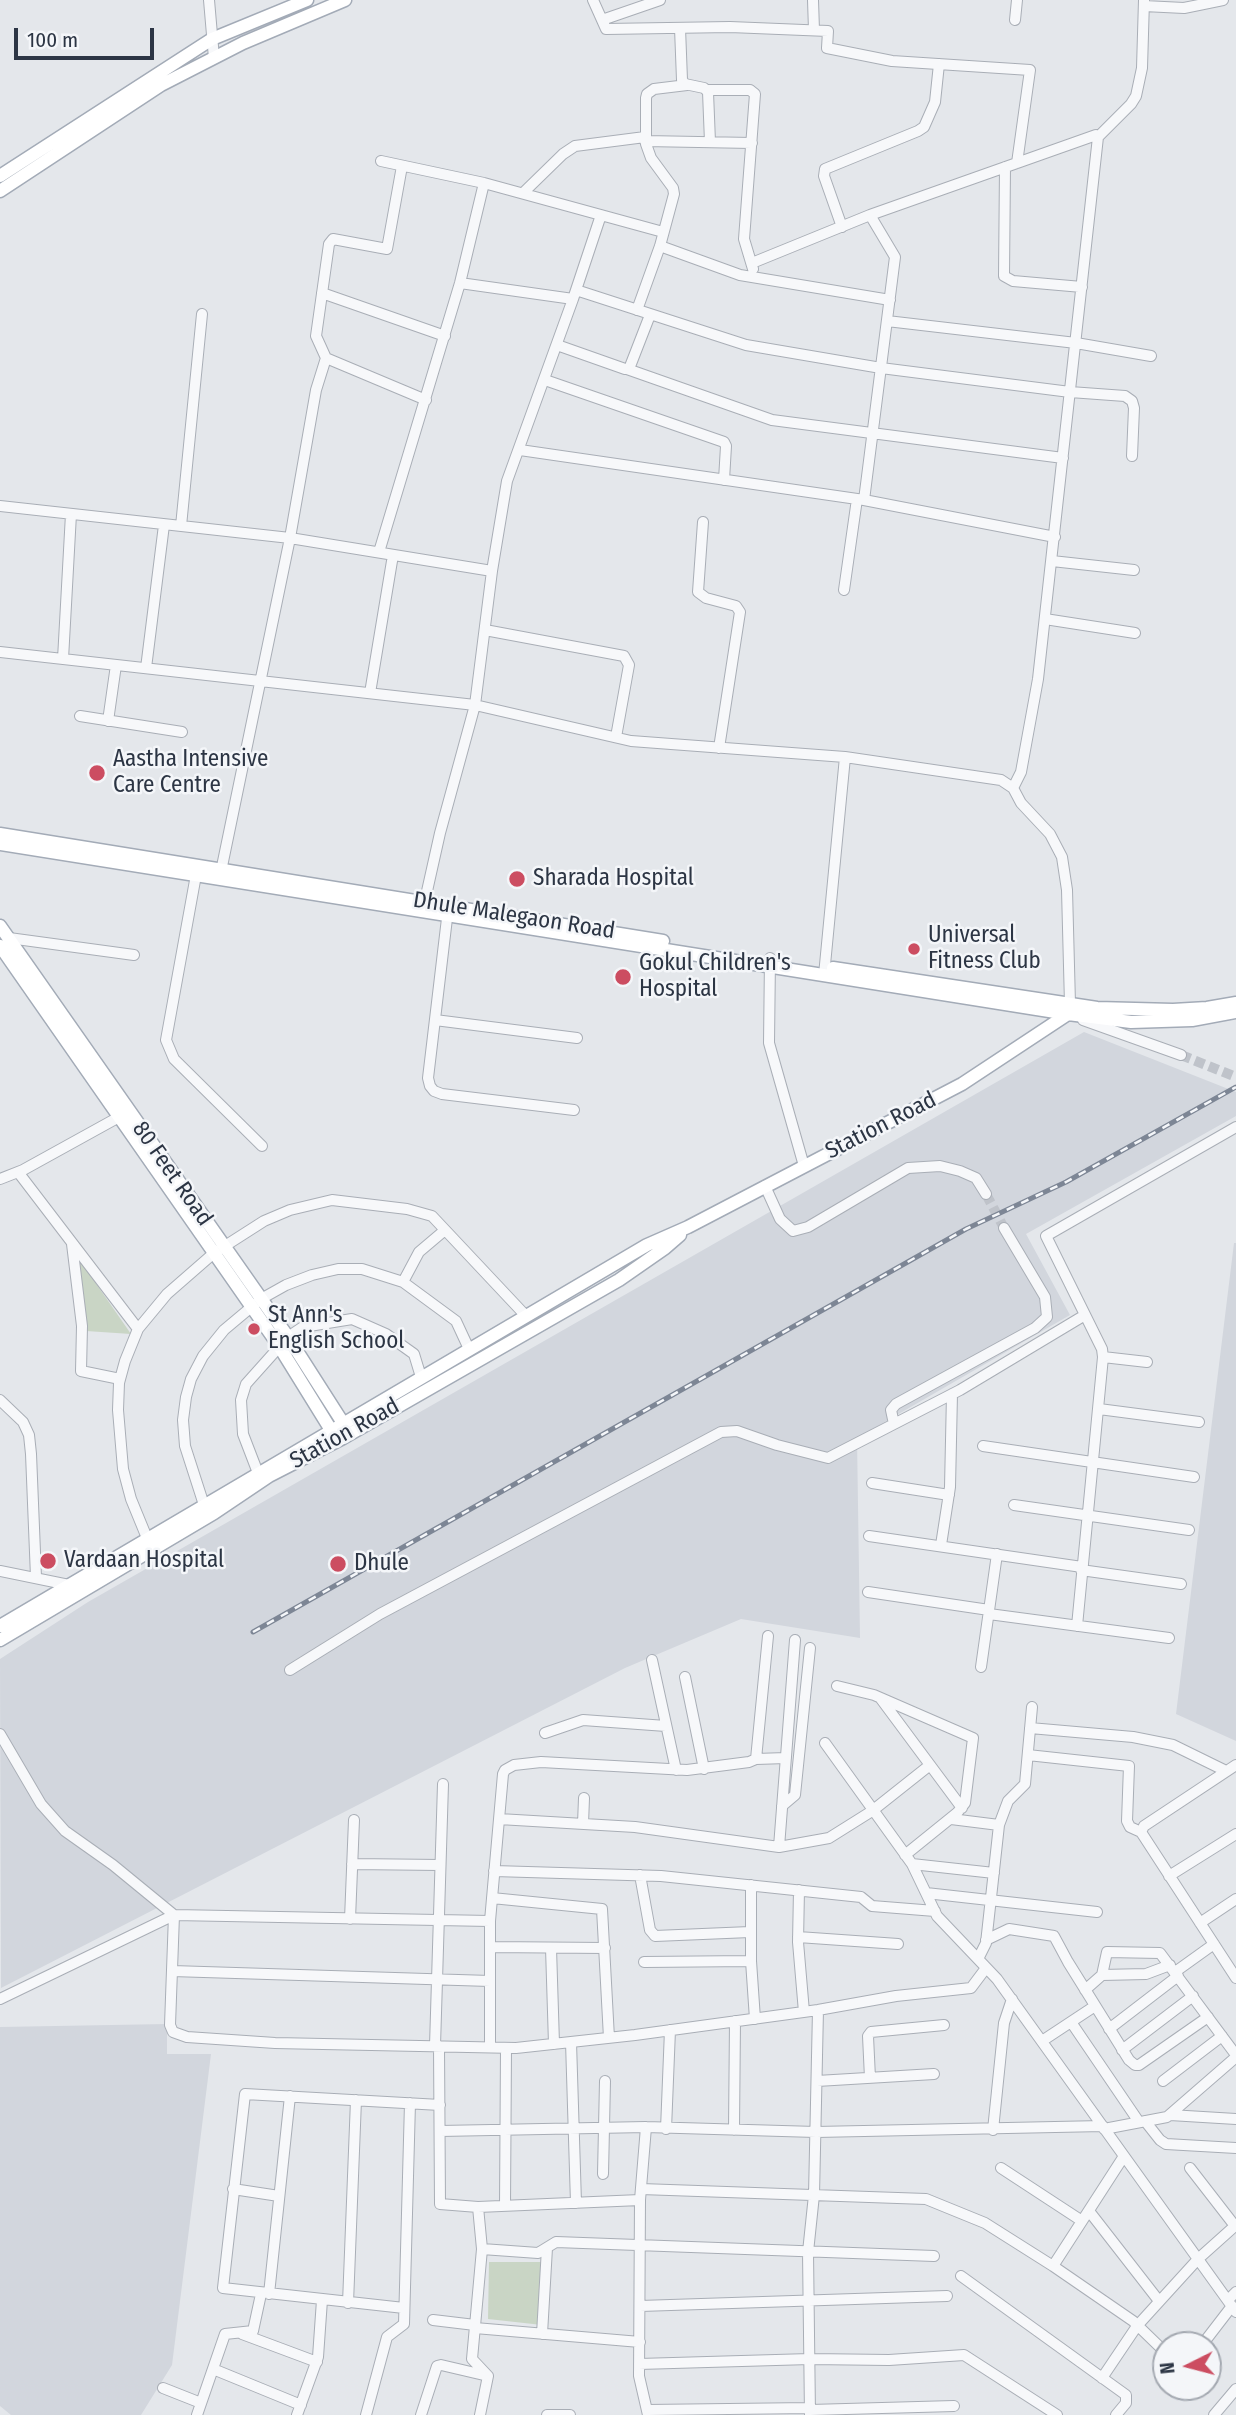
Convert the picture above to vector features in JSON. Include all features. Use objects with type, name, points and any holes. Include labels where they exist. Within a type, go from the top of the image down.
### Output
[{"type":"main road","points":[[0,176],[212,39],[307,0]]},
{"type":"main road","points":[[0,191],[161,85],[243,43],[345,0]]},
{"type":"main road","name":"Dhule Malegaon Road","points":[[0,834],[220,874],[1069,1009],[1131,1022],[1192,1020],[1236,1012]]},
{"type":"main road","points":[[0,844],[196,875],[220,874]]},
{"type":"main road","name":"80 Feet Road","points":[[0,926],[4,942],[119,1117],[219,1249]]},
{"type":"main road","name":"80 Feet Road","points":[[4,942],[283,1342],[343,1423]]},
{"type":"main road","name":"Dhule Malegaon Road","points":[[1069,1009],[1173,1010],[1236,1003]]},
{"type":"main road","name":"Station Road","points":[[0,1626],[647,1245],[688,1227],[962,1084],[1069,1009]]},
{"type":"main road","name":"Station Road","points":[[0,1640],[214,1513],[269,1476],[343,1438],[619,1280],[665,1248],[688,1227]]},
{"type":"main road","name":"80 Feet Road","points":[[283,1342],[331,1430]]},
{"type":"street","points":[[209,0],[214,58]]},
{"type":"street","points":[[593,0],[606,29],[730,27],[828,31],[827,48],[892,61],[1030,70],[1017,163]]},
{"type":"street","points":[[602,20],[660,0]]},
{"type":"street","points":[[813,0],[814,30]]},
{"type":"street","points":[[1015,20],[1017,0]]},
{"type":"street","points":[[1013,788],[1021,772],[1038,679],[1098,137],[1134,100],[1142,64],[1144,3],[1184,8],[1223,0]]},
{"type":"street","points":[[680,28],[682,80],[687,85]]},
{"type":"street","points":[[842,227],[824,176],[825,169],[924,127],[935,102],[939,64]]},
{"type":"street","points":[[637,310],[660,246],[674,191],[651,158],[645,139],[647,93],[654,89],[687,85],[706,90],[750,90],[755,94],[744,239],[757,278]]},
{"type":"street","points":[[706,90],[709,95],[710,142]]},
{"type":"street","points":[[752,263],[870,215],[1096,135],[1098,137]]},
{"type":"street","points":[[523,194],[563,154],[575,146],[645,139],[752,143]]},
{"type":"street","points":[[381,161],[484,183],[663,232]]},
{"type":"street","points":[[220,874],[290,538],[316,390],[326,358],[316,336],[331,239],[384,249],[388,247],[402,166]]},
{"type":"street","points":[[1005,167],[1004,276],[1013,281],[1082,287]]},
{"type":"street","points":[[379,552],[445,336],[484,183]]},
{"type":"street","points":[[424,907],[440,832],[475,705],[492,571],[507,481],[545,380],[601,215]]},
{"type":"street","points":[[844,590],[873,433],[895,257],[870,215]]},
{"type":"street","points":[[660,246],[740,275],[890,300]]},
{"type":"street","points":[[460,283],[575,295],[637,310],[746,345],[881,368],[1129,398],[1134,408],[1132,456]]},
{"type":"street","points":[[322,293],[445,336]]},
{"type":"street","points":[[181,526],[202,314]]},
{"type":"street","points":[[627,369],[631,367],[650,314]]},
{"type":"street","points":[[887,321],[1152,356]]},
{"type":"street","points":[[557,345],[772,420],[1063,458]]},
{"type":"street","points":[[326,358],[426,400]]},
{"type":"street","points":[[545,380],[722,441],[726,446],[724,480]]},
{"type":"street","points":[[520,450],[861,500],[1055,537]]},
{"type":"street","points":[[0,506],[290,538],[492,571]]},
{"type":"street","points":[[62,659],[71,514]]},
{"type":"street","points":[[703,522],[698,592],[706,598],[736,606],[740,612],[719,748]]},
{"type":"street","points":[[146,668],[164,525]]},
{"type":"street","points":[[370,693],[393,555]]},
{"type":"street","points":[[1052,561],[1134,570]]},
{"type":"street","points":[[1045,619],[1136,633]]},
{"type":"street","points":[[485,630],[624,656],[629,665],[616,737]]},
{"type":"street","points":[[0,652],[475,705],[631,741],[845,757],[1001,779],[1013,788],[1021,803],[1050,834],[1062,857],[1067,890],[1069,1009],[1181,1055]]},
{"type":"street","points":[[108,721],[116,665]]},
{"type":"street","points":[[80,716],[182,732]]},
{"type":"street","points":[[825,971],[845,757]]},
{"type":"street","points":[[196,875],[166,1040],[174,1059],[262,1146]]},
{"type":"street","points":[[448,910],[428,1078],[430,1086],[434,1091],[574,1110]]},
{"type":"street","points":[[4,942],[134,955]]},
{"type":"street","points":[[769,962],[769,1043],[804,1166]]},
{"type":"street","points":[[435,1020],[577,1038]]},
{"type":"street","points":[[0,1179],[18,1172],[119,1117]]},
{"type":"street","points":[[1077,1626],[1103,1357],[1102,1349],[1046,1236],[1236,1127]]},
{"type":"street","points":[[765,1186],[780,1219],[793,1231],[808,1227],[908,1168],[940,1166],[960,1171],[976,1178],[986,1194]]},
{"type":"street","points":[[18,1172],[138,1329]]},
{"type":"street","points":[[147,1538],[131,1499],[123,1469],[118,1410],[120,1380],[138,1329],[167,1294],[219,1249],[273,1217],[332,1200],[379,1205],[432,1216],[526,1316]]},
{"type":"street","points":[[894,1424],[891,1409],[896,1404],[1035,1328],[1047,1317],[1045,1297],[1004,1228]]},
{"type":"street","points":[[403,1282],[419,1252],[445,1230]]},
{"type":"street","points":[[72,1241],[82,1326],[80,1371],[120,1380]]},
{"type":"street","points":[[204,1505],[185,1446],[183,1420],[191,1379],[203,1356],[224,1330],[256,1303],[286,1285],[338,1269],[362,1269],[403,1282],[456,1321],[469,1349]]},
{"type":"street","points":[[290,1670],[380,1614],[721,1432],[737,1431],[828,1458],[952,1394],[1085,1315]]},
{"type":"street","points":[[258,1473],[243,1434],[241,1400],[246,1384],[283,1342],[303,1327],[328,1321],[352,1320],[386,1334],[414,1354],[421,1377]]},
{"type":"street","points":[[1103,1357],[1147,1362]]},
{"type":"street","points":[[942,1545],[949,1496],[952,1394]]},
{"type":"street","points":[[0,1400],[15,1412],[29,1435],[36,1577]]},
{"type":"street","points":[[1099,1409],[1199,1422]]},
{"type":"street","points":[[983,1447],[1194,1477]]},
{"type":"street","points":[[872,1483],[949,1496]]},
{"type":"street","points":[[1014,1505],[1189,1530]]},
{"type":"street","points":[[869,1536],[942,1545],[1181,1584]]},
{"type":"street","points":[[981,1667],[998,1554]]},
{"type":"street","points":[[0,1571],[85,1588]]},
{"type":"street","points":[[868,1592],[1169,1638]]},
{"type":"street","points":[[756,1759],[768,1636]]},
{"type":"street","points":[[779,1847],[795,1640]]},
{"type":"street","points":[[782,1806],[795,1795],[810,1648]]},
{"type":"street","points":[[652,1660],[676,1770]]},
{"type":"street","points":[[685,1677],[704,1769]]},
{"type":"street","points":[[837,1686],[881,1698],[973,1738],[967,1798],[962,1808],[908,1860]]},
{"type":"street","points":[[881,1698],[962,1808]]},
{"type":"street","points":[[978,1959],[986,1940],[999,1825],[1008,1801],[1025,1783],[1032,1707]]},
{"type":"street","points":[[545,1733],[583,1720],[666,1726]]},
{"type":"street","points":[[1030,1728],[1133,1737],[1172,1745],[1226,1771]]},
{"type":"street","points":[[0,1734],[41,1804],[65,1831],[113,1865],[174,1915]]},
{"type":"street","points":[[825,1743],[908,1860],[935,1911],[1012,1999],[1232,2306]]},
{"type":"street","points":[[1028,1755],[1129,1766],[1127,1821],[1130,1827],[1141,1832],[1236,1978]]},
{"type":"street","points":[[490,2047],[490,1921],[503,1774],[514,1765],[541,1762],[676,1770],[704,1769],[756,1759],[786,1758]]},
{"type":"street","points":[[499,1819],[645,1828],[779,1847],[826,1839],[872,1811],[930,1765]]},
{"type":"street","points":[[1141,1832],[1144,1826],[1236,1765]]},
{"type":"street","points":[[443,1784],[436,1981],[440,2204],[478,2207],[576,2203],[640,2194],[926,2199],[985,2223],[1053,2266],[1137,2326],[1152,2340]]},
{"type":"street","points":[[583,1824],[584,1798]]},
{"type":"street","points":[[350,1919],[354,1819]]},
{"type":"street","points":[[951,1819],[999,1825]]},
{"type":"street","points":[[1169,1876],[1236,1834]]},
{"type":"street","points":[[908,1860],[994,1873]]},
{"type":"street","points":[[352,1864],[440,1865]]},
{"type":"street","points":[[494,1871],[640,1875],[751,1885],[861,1897],[872,1906],[935,1911]]},
{"type":"street","points":[[640,1875],[650,1930],[655,1936],[750,1932]]},
{"type":"street","points":[[751,1885],[750,1932],[755,2019]]},
{"type":"street","points":[[799,1890],[798,1937],[804,2012]]},
{"type":"street","points":[[926,1893],[1097,1912]]},
{"type":"street","points":[[492,1898],[599,1908],[604,1912],[609,2038]]},
{"type":"street","points":[[1200,1923],[1236,1899]]},
{"type":"street","points":[[174,1915],[171,2029],[177,2035],[275,2043],[506,2048],[554,2044],[971,1988],[986,1968]]},
{"type":"street","points":[[0,1999],[174,1915],[490,1921]]},
{"type":"street","points":[[986,1940],[1009,1928],[1054,1936],[1131,2063],[1139,2064],[1208,2017]]},
{"type":"street","points":[[798,1937],[898,1944]]},
{"type":"street","points":[[1109,2029],[1174,1971],[1214,1944]]},
{"type":"street","points":[[490,1948],[605,1948]]},
{"type":"street","points":[[551,1948],[554,2044]]},
{"type":"street","points":[[1102,1975],[1105,1954],[1109,1951],[1156,1951],[1163,1955],[1236,2056],[1170,2115]]},
{"type":"street","points":[[643,1962],[751,1961]]},
{"type":"street","points":[[172,1971],[490,1981]]},
{"type":"street","points":[[1085,1990],[1102,1975],[1174,1971]]},
{"type":"street","points":[[1122,2050],[1193,1996]]},
{"type":"street","points":[[993,2130],[1004,2023],[1012,1999]]},
{"type":"street","points":[[1042,2041],[1095,2006]]},
{"type":"street","points":[[810,2411],[808,2252],[814,2195],[818,2010]]},
{"type":"street","points":[[734,2130],[735,2021]]},
{"type":"street","points":[[1071,2022],[1142,2122],[1160,2140],[1167,2144],[1236,2148]]},
{"type":"street","points":[[870,2078],[868,2036],[871,2032],[944,2025]]},
{"type":"street","points":[[666,2129],[670,2030]]},
{"type":"street","points":[[1163,2081],[1222,2036]]},
{"type":"street","points":[[571,2042],[576,2203]]},
{"type":"street","points":[[505,2206],[506,2048]]},
{"type":"street","points":[[817,2081],[934,2074]]},
{"type":"street","points":[[603,2175],[605,2081]]},
{"type":"street","points":[[404,2308],[223,2288],[245,2094],[440,2105]]},
{"type":"street","points":[[197,2415],[225,2333],[253,2331],[265,2294],[290,2096]]},
{"type":"street","points":[[348,2302],[356,2100]]},
{"type":"street","points":[[366,2415],[387,2337],[404,2324],[410,2103]]},
{"type":"street","points":[[440,2131],[605,2127],[816,2132],[993,2130],[1104,2127],[1170,2115],[1236,2119]]},
{"type":"street","points":[[646,2127],[640,2194],[639,2376],[647,2413],[954,2406]]},
{"type":"street","points":[[1053,2266],[1125,2156]]},
{"type":"street","points":[[1001,2168],[1082,2221]]},
{"type":"street","points":[[1102,2378],[1137,2326],[1159,2301],[1198,2259],[1235,2228],[1190,2168]]},
{"type":"street","points":[[233,2189],[279,2196]]},
{"type":"street","points":[[478,2207],[482,2249],[472,2359],[488,2376]]},
{"type":"street","points":[[1089,2211],[1159,2301]]},
{"type":"street","points":[[482,2249],[538,2253],[555,2242],[934,2256]]},
{"type":"street","points":[[542,2334],[547,2248]]},
{"type":"street","points":[[961,2276],[1127,2397],[1126,2403],[1116,2415]]},
{"type":"street","points":[[1213,2331],[1232,2306],[1236,2292]]},
{"type":"street","points":[[640,2306],[947,2296]]},
{"type":"street","points":[[213,2369],[299,2410],[317,2362],[322,2300]]},
{"type":"street","points":[[433,2320],[542,2334],[640,2342]]},
{"type":"street","points":[[239,2332],[317,2362]]},
{"type":"street","points":[[639,2364],[810,2359],[889,2360],[964,2355],[1057,2415]]},
{"type":"street","points":[[421,2415],[437,2366],[488,2376]]},
{"type":"street","points":[[480,2415],[488,2376]]},
{"type":"street","points":[[163,2388],[201,2403]]},
{"type":"street","points":[[1214,2415],[1236,2389]]},
{"type":"street","points":[[547,2415],[570,2415]]},
{"type":"shaded area","points":[[1084,1032],[1236,1092],[1236,1116],[1026,1234],[1070,1315],[857,1438],[860,1638],[741,1619],[625,1668],[1,1988],[0,1659],[88,1602]]},
{"type":"shaded area","points":[[1236,1243],[1236,1741],[1176,1714]]},
{"type":"shaded area","points":[[167,2024],[167,2054],[211,2054],[172,2365],[141,2415],[11,2415],[0,2406],[0,2027]]},
{"type":"green space","points":[[79,1259],[131,1334],[86,1331]]},
{"type":"green space","points":[[489,2262],[545,2262],[542,2325],[488,2319]]},
{"type":"tunnel","points":[[1181,1055],[1236,1077]]},
{"type":"tunnel","points":[[986,1194],[1004,1228]]},
{"type":"railway","points":[[253,1632],[966,1229],[1066,1182],[1236,1087]]},
{"type":"place","name":"Aastha Intensive Care Centre","points":[[97,773]]},
{"type":"place","name":"Sharada Hospital","points":[[517,879]]},
{"type":"place","name":"Universal Fitness Club","points":[[914,949]]},
{"type":"place","name":"Gokul Children's Hospital","points":[[623,977]]},
{"type":"place","name":"St Ann's English School","points":[[254,1329]]},
{"type":"place","name":"Vardaan Hospital","points":[[48,1561]]},
{"type":"place","name":"Dhule","points":[[338,1564]]}]
